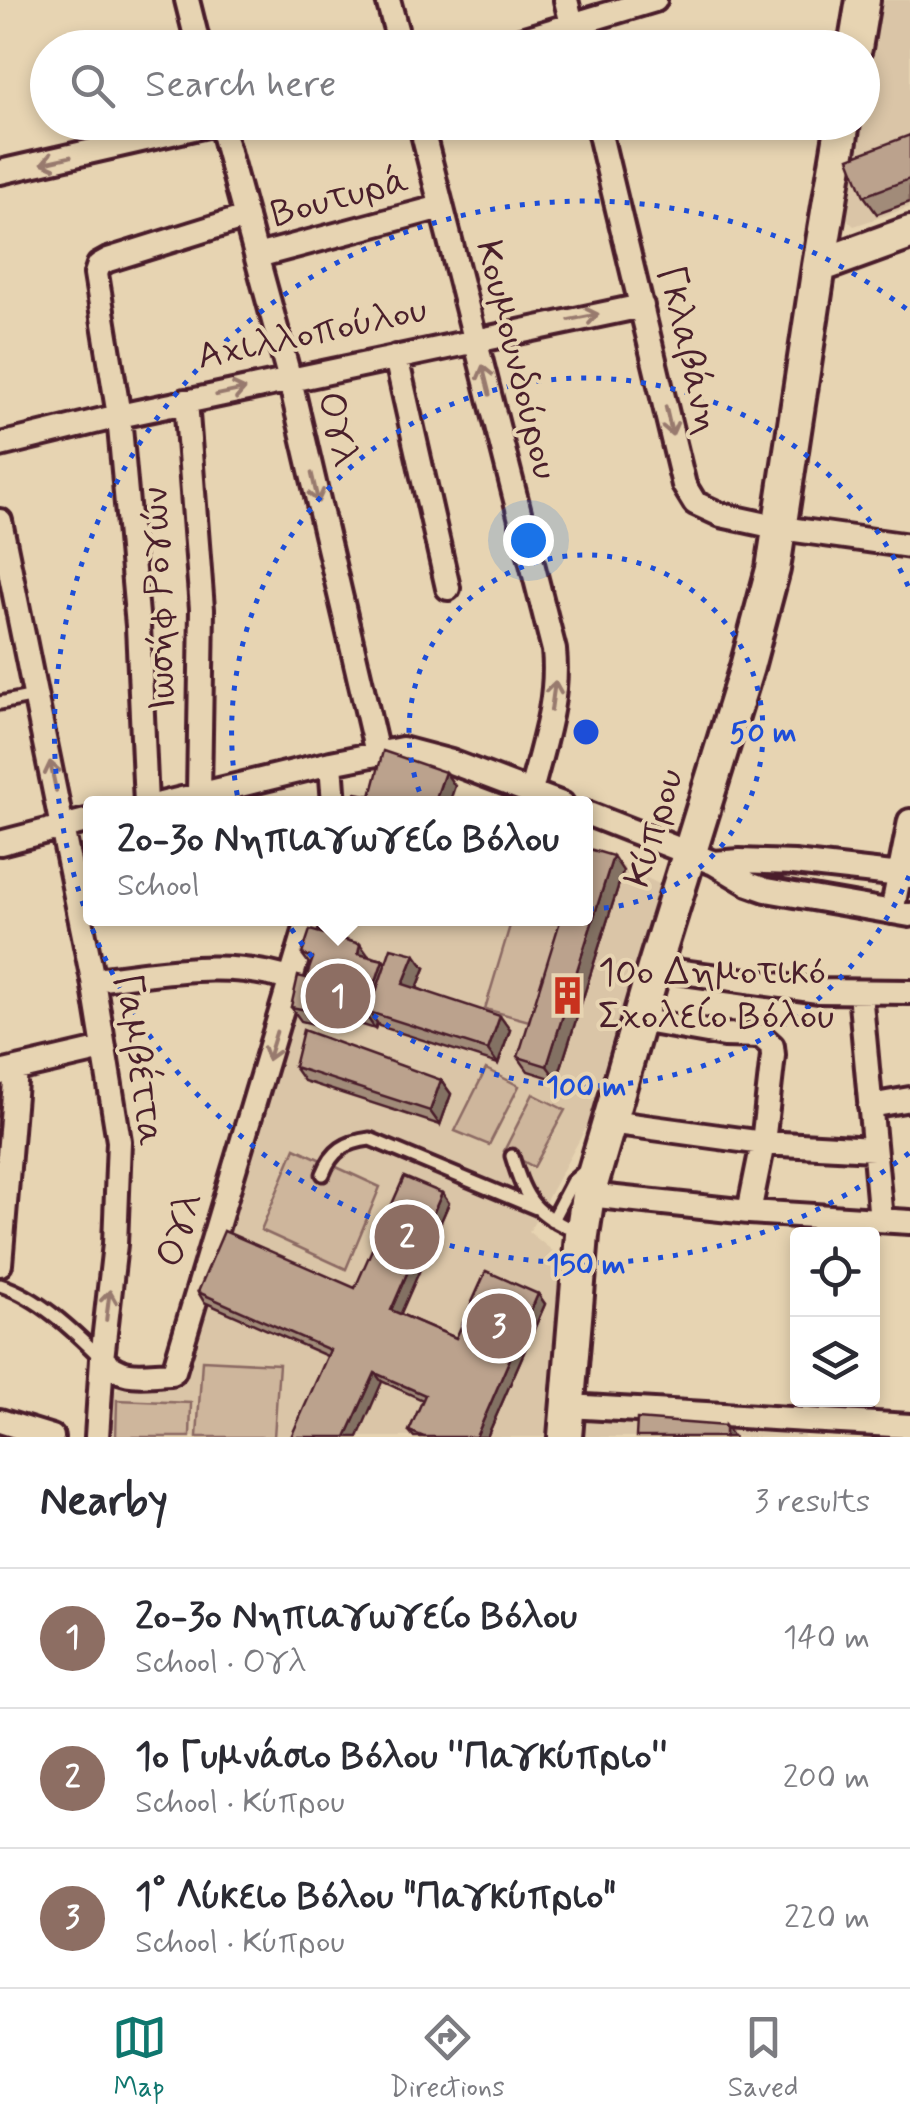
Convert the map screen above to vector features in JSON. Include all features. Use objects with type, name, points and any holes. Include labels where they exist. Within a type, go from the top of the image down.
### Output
[{"type":"street","points":[[186,0],[195,30]]},
{"type":"street","points":[[388,0],[396,30]]},
{"type":"street","points":[[566,0],[574,30]]},
{"type":"street","points":[[588,30],[655,0]]},
{"type":"street","points":[[858,30],[863,0]]},
{"type":"street","points":[[0,172],[141,140]]},
{"type":"street","name":"Ογλ","points":[[225,140],[290,380],[377,753]]},
{"type":"street","name":"Κουμουνδούρου","points":[[424,140],[554,650],[553,705],[531,791]]},
{"type":"street","name":"Γκλαβάνη","points":[[600,140],[689,497],[716,513],[781,528]]},
{"type":"street","name":"Κύπρου","points":[[567,1421],[588,1196],[654,968],[701,858],[757,634],[781,528],[840,140]]},
{"type":"street","name":"Βουτυρά","points":[[256,256],[441,207]]},
{"type":"street","points":[[146,796],[138,626],[119,416],[96,274],[99,265],[120,256],[246,218]]},
{"type":"street","points":[[818,266],[910,233]]},
{"type":"street","name":"Αχιλλοπούλου","points":[[0,446],[119,416],[642,306]]},
{"type":"street","points":[[396,356],[448,588]]},
{"type":"street","name":"Ιωσήφ Ρογών","points":[[186,402],[202,609],[199,795]]},
{"type":"street","name":"Γαμβέττα","points":[[0,521],[64,827],[118,1141],[116,1244],[97,1437]]},
{"type":"street","points":[[781,528],[910,546]]},
{"type":"street","points":[[195,796],[377,753],[413,750],[543,796]]},
{"type":"street","points":[[332,763],[334,796]]},
{"type":"street","points":[[593,816],[701,858],[766,890],[901,914],[910,821]]},
{"type":"street","points":[[0,843],[83,822]]},
{"type":"street","points":[[701,858],[905,875]]},
{"type":"street","name":"Ογλ","points":[[102,1360],[125,1375],[174,1371],[307,926]]},
{"type":"street","points":[[93,980],[226,968],[250,969],[292,980]]},
{"type":"street","points":[[654,968],[818,990],[910,992]]},
{"type":"street","points":[[860,992],[882,1220]]},
{"type":"street","points":[[639,1020],[724,1035],[761,1036],[772,1046],[763,1143],[749,1212]]},
{"type":"street","points":[[0,1264],[8,1071],[103,1049]]},
{"type":"street","points":[[870,1106],[910,1099]]},
{"type":"street","points":[[609,1122],[763,1143],[874,1149]]},
{"type":"street","points":[[588,1196],[749,1212],[819,1225],[910,1222]]},
{"type":"street","points":[[567,1421],[800,1409],[910,1426]]},
{"type":"street","points":[[0,1421],[52,1437]]},
{"type":"lane","points":[[0,703],[36,696]]},
{"type":"lane","points":[[324,1174],[329,1158],[352,1142],[370,1139],[536,1208],[582,1235]]},
{"type":"lane","points":[[512,1156],[523,1190],[536,1208]]},
{"type":"lane","points":[[552,1220],[572,1182],[598,1159]]},
{"type":"lane","points":[[0,1284],[22,1294],[68,1328],[102,1360]]},
{"type":"shaded area","points":[[880,0],[910,0],[910,207],[854,226],[842,215],[855,140],[880,140],[880,30],[875,30]]},
{"type":"shaded area","points":[[593,851],[659,884],[594,1113],[529,1232],[569,1264],[551,1437],[113,1437],[114,1392],[122,1384],[177,1386],[320,926],[593,926]]},
{"type":"shaded area","points":[[510,926],[562,926],[529,1021],[485,1009]]},
{"type":"shaded area","points":[[486,1069],[519,1086],[489,1145],[455,1131]]},
{"type":"shaded area","points":[[533,1094],[565,1110],[534,1167],[504,1151]]},
{"type":"shaded area","points":[[295,1148],[380,1187],[346,1269],[261,1230]]},
{"type":"shaded area","points":[[202,1360],[279,1364],[274,1437],[197,1437]]},
{"type":"shaded area","points":[[117,1400],[191,1403],[190,1437],[116,1437]]},
{"type":"shaded area","points":[[575,1416],[805,1430],[804,1437],[573,1437]]},
{"type":"building","points":[[910,135],[910,179],[864,196],[849,158]]},
{"type":"building","points":[[383,751],[445,772],[437,796],[371,796]]},
{"type":"building","points":[[593,850],[613,856],[593,920]]},
{"type":"building","points":[[559,926],[591,926],[547,1066],[518,1057]]},
{"type":"building","points":[[310,930],[360,944],[358,954],[383,960],[365,1014],[318,999],[312,1011],[291,1007],[298,976],[306,978],[313,958],[302,954]]},
{"type":"building","name":"10ο Δημοτικό Σχολείο Βόλου","points":[[391,948],[415,954],[403,984],[500,1016],[488,1050],[369,1012]]},
{"type":"building","points":[[303,1030],[441,1080],[430,1111],[294,1067]]},
{"type":"building","points":[[404,1177],[442,1193],[391,1310],[456,1338],[486,1271],[538,1294],[476,1437],[424,1437],[409,1431],[425,1395],[375,1373],[346,1437],[291,1437],[330,1350],[198,1292],[224,1231],[355,1288]]},
{"type":"building","points":[[637,1419],[725,1426],[725,1437],[636,1437]]},
{"type":"place","name":"10ο Δημοτικό Σχολείο Βόλου","points":[[568,995]]},
{"type":"place","name":"2ο-3ο Νηπιαγωγείο Βόλου","points":[[338,996]]},
{"type":"place","name":"1ο Γυμνάσιο Βόλου ''Παγκύπριο''","points":[[407,1237]]},
{"type":"place","name":"1° Λύκειο Βόλου \"Παγκύπριο\"","points":[[499,1326]]}]
